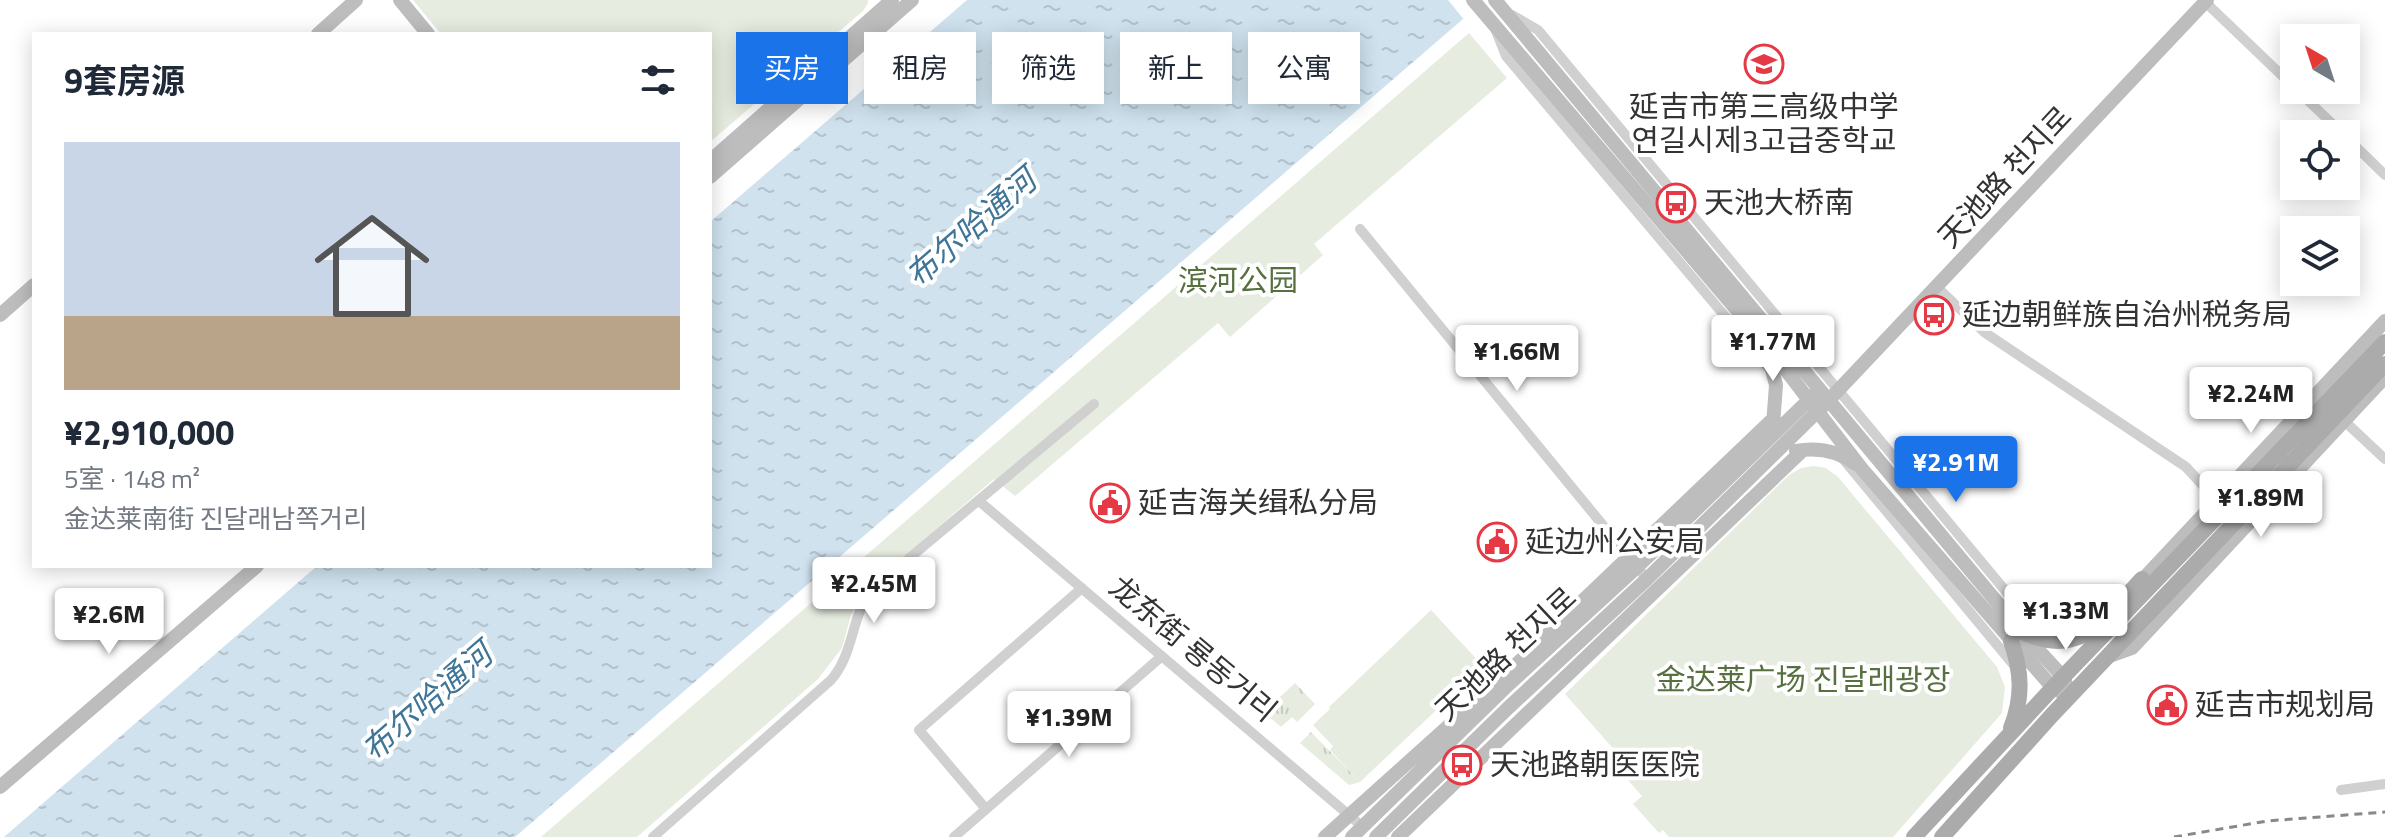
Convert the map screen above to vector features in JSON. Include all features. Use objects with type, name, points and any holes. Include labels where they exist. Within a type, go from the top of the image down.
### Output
[{"type":"main road","points":[[320,32],[356,0]]},
{"type":"main road","points":[[389,0],[415,32]]},
{"type":"main road","points":[[400,0],[426,32]]},
{"type":"main road","points":[[712,159],[890,4],[912,0]]},
{"type":"main road","points":[[1473,0],[1765,343],[1823,397],[1862,469],[2070,696]]},
{"type":"main road","name":"天池路 천지로","points":[[1366,835],[1647,579],[1758,469],[1823,397],[1937,287],[2205,1]]},
{"type":"main road","points":[[712,175],[890,4]]},
{"type":"main road","points":[[1498,4],[2016,636],[2020,702],[2008,736]]},
{"type":"main road","points":[[0,315],[32,287]]},
{"type":"main road","points":[[1914,837],[2166,571],[2385,321]]},
{"type":"main road","points":[[2016,636],[2075,640],[2086,635],[2385,342]]},
{"type":"main road","points":[[1765,343],[1774,374],[1772,435]]},
{"type":"main road","points":[[2340,418],[2385,364]]},
{"type":"main road","points":[[1942,837],[2107,657],[2340,418],[2385,377]]},
{"type":"main road","name":"天池路 천지로","points":[[1325,837],[1772,435],[1823,397]]},
{"type":"main road","name":"天池路 천지로","points":[[1366,835],[1509,684],[1774,418]]},
{"type":"main road","points":[[1758,469],[1779,457],[1815,449],[1840,455],[1862,469]]},
{"type":"main road","name":"天池路 천지로","points":[[1398,837],[1803,450]]},
{"type":"main road","points":[[0,774],[240,568]]},
{"type":"main road","points":[[0,787],[255,568]]},
{"type":"main road","points":[[2146,576],[2166,571]]},
{"type":"main road","points":[[1508,708],[1539,702]]},
{"type":"main road","points":[[2008,736],[2021,749]]},
{"type":"street","points":[[2205,1],[2280,74]]},
{"type":"street","points":[[1488,17],[1506,56],[1774,374]]},
{"type":"street","points":[[2311,104],[2328,120]]},
{"type":"street","points":[[2360,151],[2385,175]]},
{"type":"street","points":[[1360,229],[1647,579]]},
{"type":"street","points":[[1937,287],[1984,332],[2186,467],[2221,505]]},
{"type":"street","points":[[1823,397],[2050,640]]},
{"type":"street","points":[[653,837],[831,680],[846,660],[861,610],[871,590],[1094,404]]},
{"type":"street","points":[[2340,418],[2385,459]]},
{"type":"street","points":[[1840,455],[2020,673]]},
{"type":"street","name":"龙东街 룡동거리","points":[[979,501],[1348,814],[1366,835]]},
{"type":"street","points":[[986,809],[919,730],[1082,588]]},
{"type":"street","points":[[954,837],[1162,656]]},
{"type":"street","points":[[2341,790],[2385,784]]},
{"type":"green space","points":[[413,0],[868,0],[863,11],[838,32],[736,32],[736,104],[754,104],[712,140],[712,32],[439,32]]},
{"type":"green space","name":"滨河公园","points":[[1469,33],[1507,78],[1314,244],[1323,255],[1230,337],[1218,323],[1015,496],[994,479],[864,591],[851,615],[842,648],[818,679],[637,837],[541,837]]},
{"type":"green space","name":"金达莱广场 진달래광장","points":[[1813,466],[1826,468],[1838,477],[1997,667],[2005,687],[2002,713],[1893,837],[1669,837],[1663,830],[1659,833],[1633,804],[1642,796],[1611,761],[1618,754],[1565,694],[1789,475]]},
{"type":"green space","points":[[1431,610],[1483,666],[1360,782],[1330,750],[1333,746],[1313,725]]},
{"type":"green space","points":[[1295,683],[1315,704],[1297,722],[1292,717],[1281,727],[1258,707],[1261,704],[1267,709]]},
{"type":"green space","points":[[1311,732],[1360,782],[1349,785],[1300,743]]},
{"type":"water","name":"布尔哈通河","points":[[967,0],[1485,0],[515,837],[4,837],[315,568],[712,568],[712,220],[864,89],[864,104],[976,104],[976,32],[930,32]]},
{"type":"pier","points":[[1448,0],[1489,0],[1466,22]]},
{"type":"railway","points":[[2174,837],[2267,821],[2385,812]]},
{"type":"place","name":"延吉市第三高级中学 연길시제3고급중학교","points":[[1764,64]]},
{"type":"place","name":"天池大桥南","points":[[1676,203]]},
{"type":"place","name":"延边朝鲜族自治州税务局","points":[[1934,315]]},
{"type":"place","name":"延吉海关缉私分局","points":[[1110,503]]},
{"type":"place","name":"延边州公安局","points":[[1497,542]]},
{"type":"place","name":"延吉市规划局","points":[[2167,705]]},
{"type":"place","name":"天池路朝医医院","points":[[1462,765]]}]
